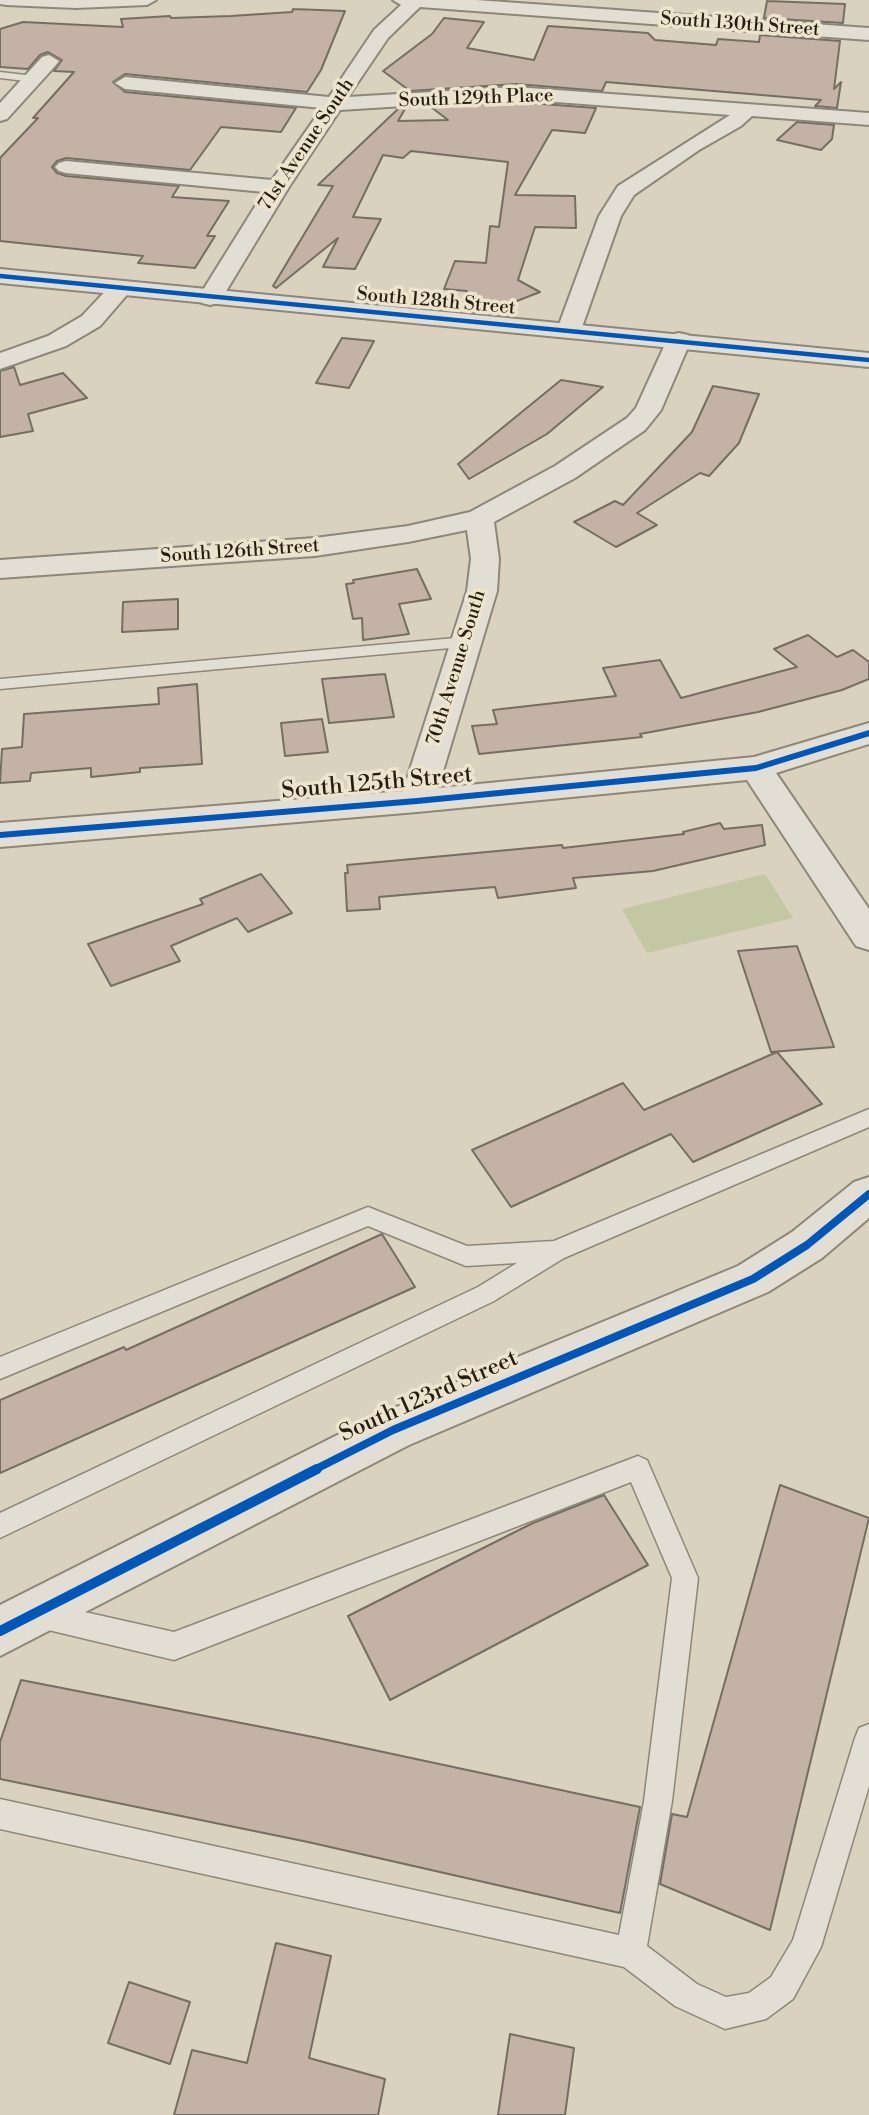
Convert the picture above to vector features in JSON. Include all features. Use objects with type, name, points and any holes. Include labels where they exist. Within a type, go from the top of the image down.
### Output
[{"type":"street","points":[[6,0],[76,4],[147,0]]},
{"type":"street","name":"South 130th Street","points":[[402,0],[869,34]]},
{"type":"street","name":"71st Avenue South","points":[[210,298],[278,187],[381,34],[416,1]]},
{"type":"street","points":[[622,16],[688,3]]},
{"type":"street","points":[[0,115],[49,61]]},
{"type":"street","name":"South 129th Place","points":[[125,83],[334,104],[516,93],[869,119]]},
{"type":"street","points":[[569,330],[610,216],[626,191],[692,146],[734,122],[748,110]]},
{"type":"street","points":[[66,167],[278,187]]},
{"type":"street","name":"South 128th Street","points":[[0,276],[869,360]]},
{"type":"street","points":[[0,362],[57,341],[91,321],[120,289]]},
{"type":"street","points":[[479,519],[565,472],[636,424],[649,410],[679,340]]},
{"type":"street","name":"South 126th Street","points":[[0,569],[315,547],[408,534],[479,519]]},
{"type":"street","name":"70th Avenue South","points":[[416,801],[482,591],[485,559],[479,519]]},
{"type":"street","name":"South 125th Street","points":[[0,835],[416,801],[756,768],[869,733]]},
{"type":"street","points":[[756,768],[869,937]]},
{"type":"street","name":"South 123rd Street","points":[[16,1622],[393,1430],[753,1279],[807,1245],[869,1194]]},
{"type":"lane","points":[[0,75],[34,79]]},
{"type":"lane","points":[[0,684],[466,642]]},
{"type":"lane","points":[[0,1526],[486,1294],[556,1251],[869,1118]]},
{"type":"lane","points":[[0,1368],[368,1216],[466,1256],[556,1251]]},
{"type":"lane","points":[[16,1622],[174,1646],[638,1468],[685,1578],[658,1801],[631,1953]]},
{"type":"lane","points":[[0,1814],[631,1953],[686,1994],[725,2012],[755,2008],[782,1988],[806,1947],[869,1738]]},
{"type":"green space","points":[[765,874],[793,918],[647,953],[622,909]]},
{"type":"building","points":[[767,1],[845,4],[843,23],[764,18]]},
{"type":"building","points":[[293,9],[345,11],[321,70],[307,92],[125,74],[113,82],[125,92],[296,108],[281,132],[221,127],[190,170],[66,158],[57,161],[52,167],[57,173],[66,176],[179,186],[172,197],[229,201],[207,236],[215,236],[195,268],[138,263],[143,256],[0,241],[0,158],[38,118],[33,118],[74,72],[54,71],[62,60],[48,52],[40,55],[28,69],[0,67],[0,29],[23,22],[123,27],[121,19],[231,16],[292,12]]},
{"type":"building","points":[[444,18],[484,22],[467,48],[534,60],[548,26],[648,33],[655,40],[716,45],[718,39],[759,42],[760,35],[840,41],[834,89],[841,82],[837,108],[815,106],[821,100],[606,82],[602,91],[516,84],[410,91],[383,71],[432,34]]},
{"type":"building","points":[[516,102],[596,108],[585,133],[552,130],[515,195],[575,196],[576,228],[535,227],[518,280],[540,292],[486,313],[459,311],[467,291],[444,289],[455,261],[486,263],[490,226],[499,227],[508,162],[411,151],[403,158],[383,155],[353,217],[381,219],[355,269],[323,267],[338,238],[276,288],[273,286],[333,186],[318,185],[398,109],[405,109],[398,121],[448,120],[431,107]]},
{"type":"building","points":[[797,122],[834,125],[832,139],[821,150],[777,140]]},
{"type":"building","points":[[342,338],[374,341],[349,388],[316,383]]},
{"type":"building","points":[[14,367],[20,385],[63,373],[87,398],[28,414],[33,431],[0,437],[0,371]]},
{"type":"building","points":[[561,380],[603,387],[547,434],[469,479],[458,464]]},
{"type":"building","points":[[713,386],[759,394],[739,443],[709,476],[700,473],[637,513],[657,525],[616,547],[574,522],[615,501],[623,505],[692,432]]},
{"type":"building","points":[[417,569],[431,599],[399,604],[409,634],[363,640],[362,618],[353,619],[346,584],[354,583],[353,580]]},
{"type":"building","points":[[178,599],[178,629],[122,632],[123,602]]},
{"type":"building","points":[[808,635],[837,657],[853,650],[869,662],[869,679],[842,690],[758,712],[640,734],[642,737],[479,754],[472,726],[497,724],[493,710],[616,696],[603,668],[660,660],[681,698],[797,667],[774,649]]},
{"type":"building","points":[[385,674],[394,717],[329,723],[322,679]]},
{"type":"building","points":[[197,684],[202,764],[140,768],[140,772],[91,777],[91,768],[31,773],[30,781],[0,783],[2,749],[22,747],[24,714],[159,704],[158,688]]},
{"type":"building","points":[[322,719],[328,752],[285,756],[281,723]]},
{"type":"building","points":[[720,823],[724,829],[762,825],[765,845],[653,871],[573,878],[576,888],[498,898],[495,887],[379,897],[380,909],[347,911],[347,865],[562,845],[563,848],[684,834],[683,832]]},
{"type":"building","points":[[261,874],[292,913],[248,932],[237,918],[171,946],[180,961],[111,986],[88,944],[203,904],[200,899]]},
{"type":"building","points":[[797,946],[834,1047],[771,1052],[738,951]]},
{"type":"building","points":[[777,1052],[822,1104],[693,1162],[671,1134],[511,1207],[472,1150],[623,1083],[644,1110]]},
{"type":"building","points":[[382,1234],[415,1287],[0,1473],[0,1400],[124,1347],[126,1350]]},
{"type":"building","points":[[780,1485],[869,1518],[770,1930],[660,1884],[672,1814],[687,1817]]},
{"type":"building","points":[[604,1495],[648,1565],[390,1700],[348,1616],[533,1523]]},
{"type":"building","points":[[21,1680],[318,1738],[640,1807],[620,1913],[308,1842],[0,1779],[0,1742]]},
{"type":"building","points":[[276,1943],[331,1956],[309,2058],[385,2079],[378,2115],[174,2115],[192,2050],[247,2063]]},
{"type":"building","points":[[129,1982],[190,2002],[170,2064],[108,2043]]},
{"type":"building","points":[[510,2034],[574,2048],[565,2115],[498,2115]]},
{"type":"cycle path","points":[[0,276],[869,360]]},
{"type":"cycle path","points":[[0,835],[417,801],[756,768],[869,733]]},
{"type":"cycle path","points":[[0,1631],[393,1430],[753,1279],[807,1245],[869,1194]]}]
